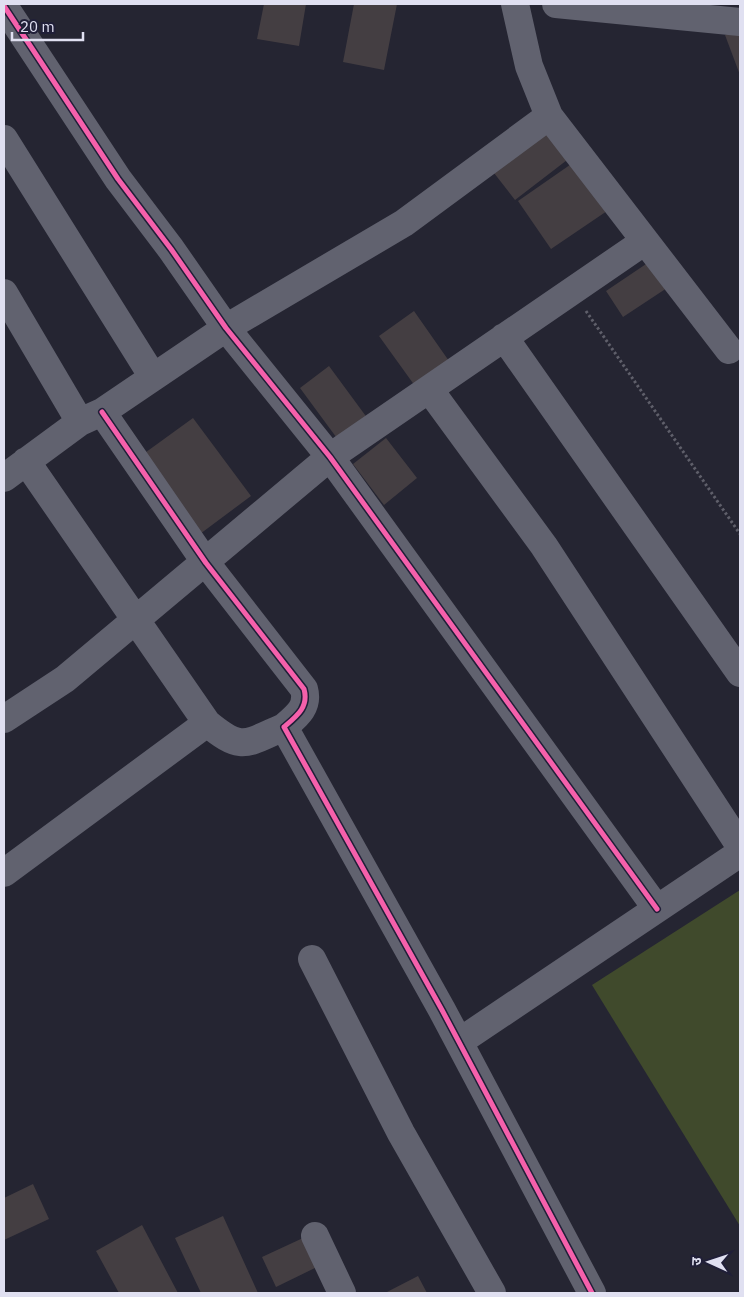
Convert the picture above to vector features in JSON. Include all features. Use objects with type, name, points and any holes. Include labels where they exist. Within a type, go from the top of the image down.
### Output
[{"type":"street","points":[[515,4],[529,66],[549,116],[729,350]]},
{"type":"street","points":[[556,4],[740,22]]},
{"type":"street","points":[[4,6],[113,172],[171,249],[226,328],[330,457],[657,909]]},
{"type":"street","points":[[4,478],[91,417],[226,328],[404,222],[549,116]]},
{"type":"street","points":[[4,139],[153,377]]},
{"type":"street","points":[[4,719],[65,679],[206,563],[330,457],[645,242]]},
{"type":"street","points":[[4,292],[91,417],[304,689],[306,697],[304,707],[284,726],[249,742],[238,744],[227,739],[207,723],[26,461]]},
{"type":"street","points":[[504,337],[740,673]]},
{"type":"street","points":[[429,389],[544,546],[740,846]]},
{"type":"street","points":[[4,873],[207,723]]},
{"type":"street","points":[[284,726],[459,1042],[592,1293]]},
{"type":"street","points":[[459,1042],[740,854]]},
{"type":"street","points":[[312,959],[401,1133],[492,1293]]},
{"type":"street","points":[[315,1236],[342,1293]]},
{"type":"path","points":[[572,291],[740,534]]},
{"type":"green space","points":[[740,890],[740,1226],[592,985]]},
{"type":"building","points":[[264,4],[306,4],[299,46],[257,39]]},
{"type":"building","points":[[354,4],[397,4],[384,70],[343,62]]},
{"type":"building","points":[[740,31],[740,75],[725,35]]},
{"type":"building","points":[[550,130],[571,157],[515,200],[494,173]]},
{"type":"building","points":[[577,160],[610,209],[551,249],[518,201]]},
{"type":"building","points":[[652,260],[670,286],[623,317],[606,291]]},
{"type":"building","points":[[414,311],[449,361],[415,386],[379,336]]},
{"type":"building","points":[[329,366],[368,419],[339,441],[300,388]]},
{"type":"building","points":[[193,418],[251,496],[200,534],[142,455]]},
{"type":"building","points":[[386,438],[417,478],[384,505],[353,464]]},
{"type":"building","points":[[33,1184],[49,1219],[4,1240],[4,1198]]},
{"type":"building","points":[[223,1216],[258,1293],[201,1293],[175,1238]]},
{"type":"building","points":[[142,1225],[178,1293],[119,1293],[96,1251]]},
{"type":"building","points":[[303,1238],[317,1267],[276,1287],[262,1257]]},
{"type":"building","points":[[418,1276],[427,1293],[385,1293]]},
{"type":"cycle path","points":[[4,6],[118,179],[171,249],[226,328],[330,457],[657,909]]},
{"type":"cycle path","points":[[102,412],[206,563],[304,689],[305,701],[301,711],[284,727],[442,1010],[592,1293]]}]
